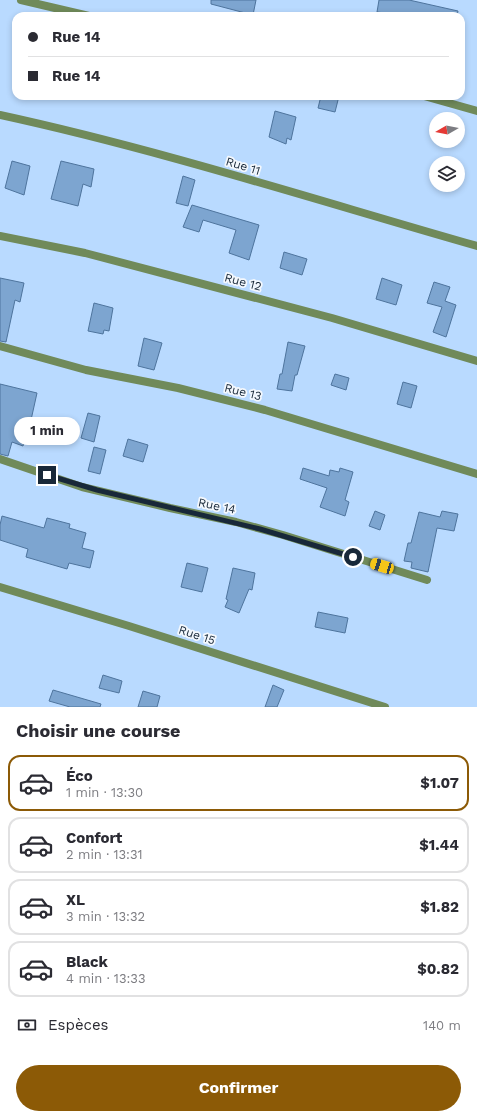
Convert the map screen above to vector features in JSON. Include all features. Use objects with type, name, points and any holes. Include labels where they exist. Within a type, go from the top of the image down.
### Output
[{"type":"street","points":[[21,0],[72,12]]},
{"type":"street","points":[[438,100],[477,111]]},
{"type":"street","name":"Rue 11","points":[[0,115],[176,158],[477,246]]},
{"type":"street","name":"Rue 12","points":[[0,236],[85,253],[324,316],[477,361]]},
{"type":"street","name":"Rue 13","points":[[0,346],[86,370],[178,388],[265,410],[477,474]]},
{"type":"street","name":"Rue 14","points":[[0,459],[82,487],[236,522],[284,535],[428,580]]},
{"type":"street","name":"Rue 15","points":[[0,587],[385,707]]},
{"type":"building","points":[[211,0],[256,0],[254,12],[242,12],[211,4]]},
{"type":"building","points":[[379,0],[409,0],[458,11],[458,12],[377,12]]},
{"type":"building","points":[[320,100],[338,100],[335,112],[318,108]]},
{"type":"building","points":[[275,111],[296,117],[291,140],[287,138],[286,144],[269,137]]},
{"type":"building","points":[[12,161],[30,166],[24,195],[5,188]]},
{"type":"building","points":[[61,161],[94,169],[91,187],[83,184],[78,206],[51,199]]},
{"type":"building","points":[[183,176],[195,180],[188,206],[176,203]]},
{"type":"building","points":[[192,205],[259,225],[249,260],[229,253],[236,230],[203,220],[199,232],[183,227]]},
{"type":"building","points":[[284,252],[307,259],[302,275],[280,268]]},
{"type":"building","points":[[0,278],[24,283],[20,302],[15,300],[6,342],[0,341]]},
{"type":"building","points":[[382,278],[402,285],[396,305],[376,299]]},
{"type":"building","points":[[434,282],[450,287],[445,301],[456,305],[446,337],[433,332],[442,307],[427,303]]},
{"type":"building","points":[[94,303],[113,308],[109,331],[104,330],[103,334],[88,331]]},
{"type":"building","points":[[144,338],[162,343],[154,370],[138,366]]},
{"type":"building","points":[[288,342],[305,346],[297,375],[295,375],[292,391],[277,389],[280,374],[282,374]]},
{"type":"building","points":[[335,374],[349,378],[346,390],[331,385]]},
{"type":"building","points":[[403,382],[417,386],[411,408],[397,404]]},
{"type":"building","points":[[0,384],[37,393],[23,446],[12,442],[8,456],[0,454]]},
{"type":"building","points":[[88,413],[100,416],[94,442],[81,438]]},
{"type":"building","points":[[128,439],[148,445],[143,462],[123,456]]},
{"type":"building","points":[[94,447],[106,450],[100,474],[88,471]]},
{"type":"building","points":[[303,468],[329,476],[330,470],[339,472],[340,468],[353,472],[345,500],[349,502],[345,516],[320,507],[327,488],[300,479]]},
{"type":"building","points":[[375,511],[385,515],[380,530],[369,526]]},
{"type":"building","points":[[442,511],[458,514],[454,531],[437,528],[428,572],[411,568],[412,562],[404,561],[408,543],[411,543],[419,512],[440,517]]},
{"type":"building","points":[[2,516],[44,528],[47,518],[70,524],[69,528],[86,533],[82,548],[94,551],[90,568],[69,563],[67,569],[26,557],[28,549],[0,540],[0,525]]},
{"type":"building","points":[[187,563],[208,568],[202,592],[181,587]]},
{"type":"building","points":[[233,568],[255,573],[252,590],[249,589],[239,613],[225,607],[228,600],[226,599]]},
{"type":"building","points":[[318,612],[348,618],[345,633],[315,627]]},
{"type":"building","points":[[103,675],[122,681],[119,693],[99,688]]},
{"type":"building","points":[[273,685],[284,690],[277,707],[265,707]]},
{"type":"building","points":[[53,690],[101,704],[100,707],[70,707],[49,701]]},
{"type":"building","points":[[143,691],[160,696],[157,707],[138,707]]},
{"type":"route","points":[[47,475],[82,487],[236,522],[284,535],[353,557]]}]
